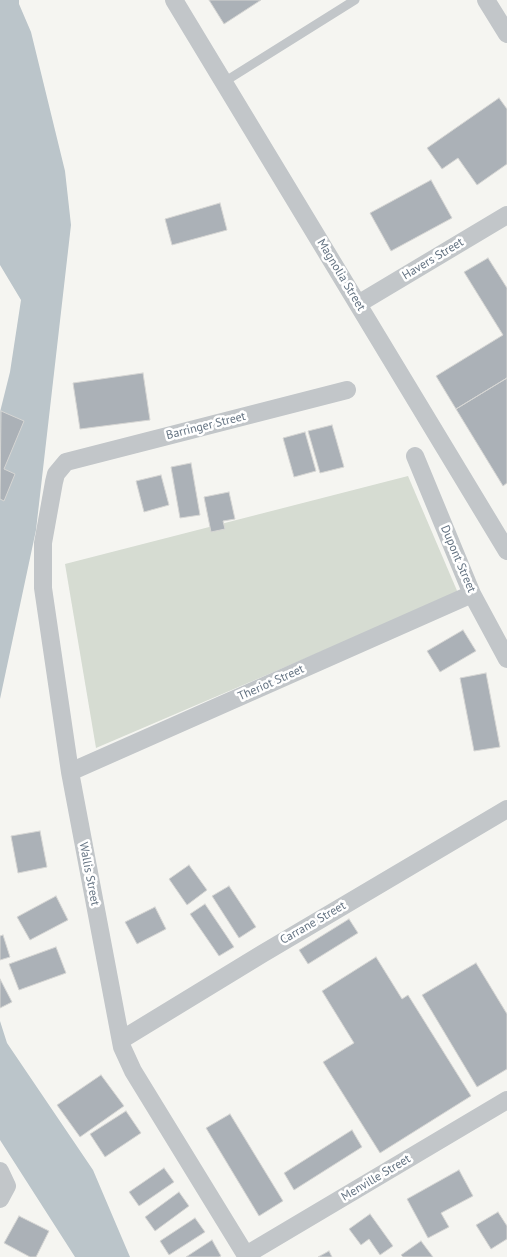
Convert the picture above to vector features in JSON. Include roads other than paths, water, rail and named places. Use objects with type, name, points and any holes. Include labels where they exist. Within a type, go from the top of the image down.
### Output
[{"type":"street","name":"Magnolia Street","points":[[174,0],[507,551]]},
{"type":"street","points":[[486,0],[507,34]]},
{"type":"street","name":"Havers Street","points":[[358,304],[507,215]]},
{"type":"street","name":"Barringer Street","points":[[66,462],[347,390]]},
{"type":"street","name":"Dupont Street","points":[[415,456],[472,594],[507,659]]},
{"type":"street","name":"Wallis Street","points":[[66,462],[56,474],[50,499],[42,543],[42,588],[70,772],[122,1047],[133,1071],[246,1256]]},
{"type":"street","name":"Theriot Street","points":[[70,772],[472,594]]},
{"type":"street","name":"Carrane Street","points":[[121,1040],[270,949],[507,810]]},
{"type":"street","name":"Menville Street","points":[[246,1256],[507,1100]]},
{"type":"lane","points":[[224,82],[355,0]]}]
